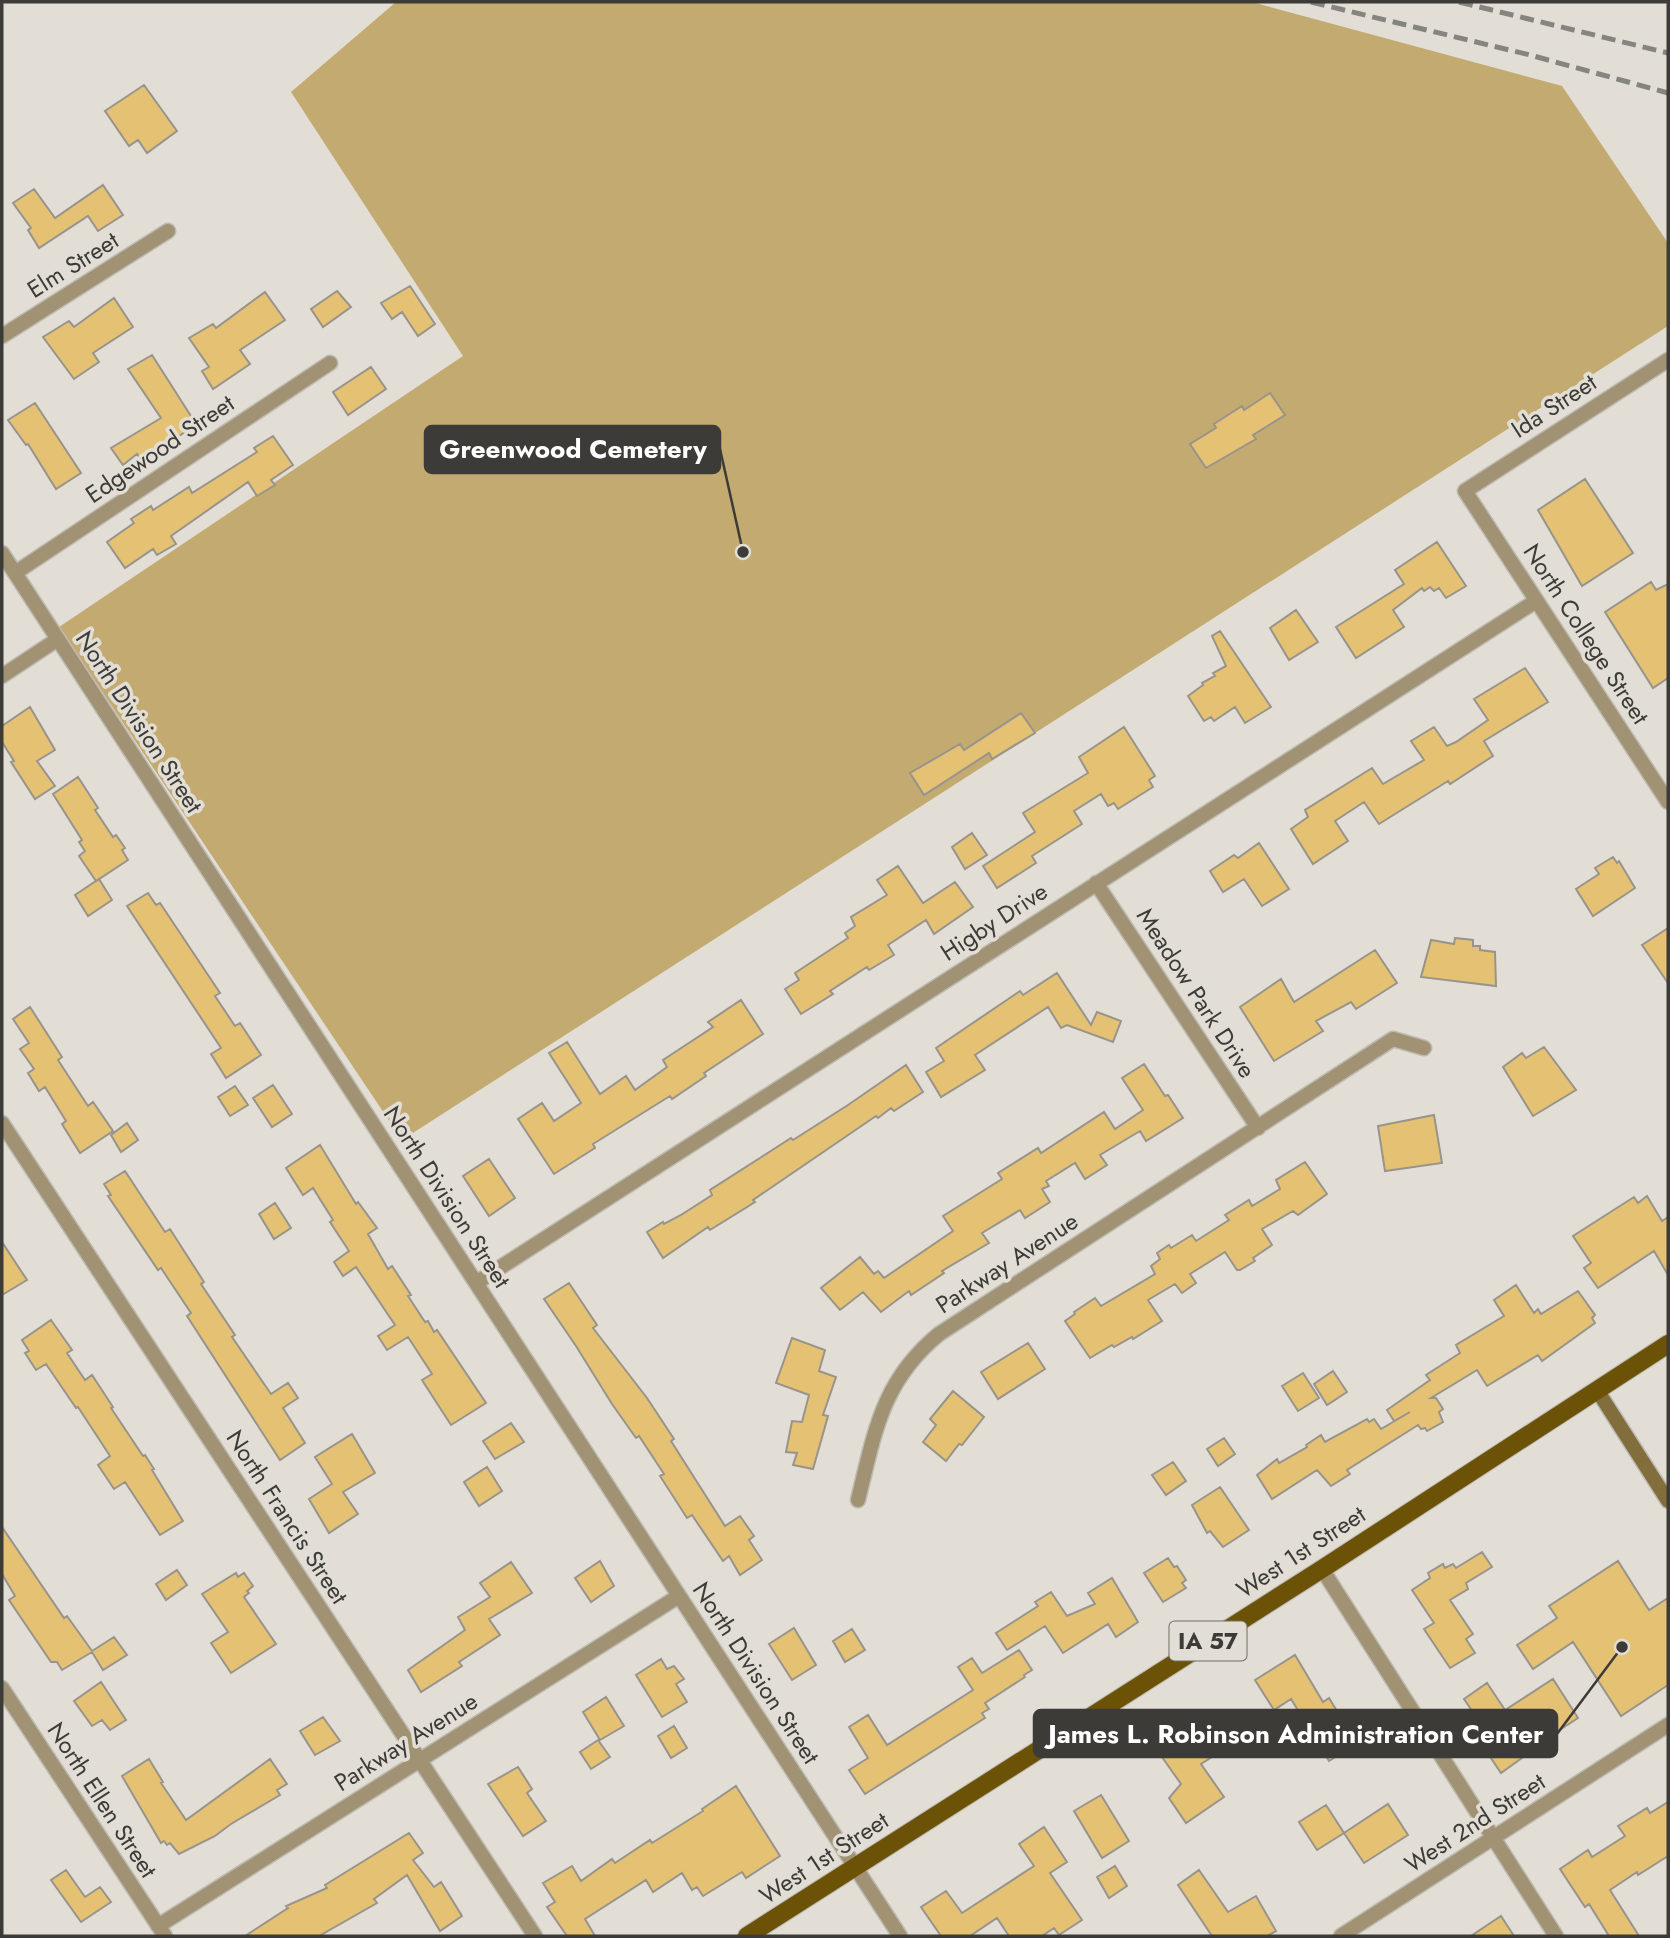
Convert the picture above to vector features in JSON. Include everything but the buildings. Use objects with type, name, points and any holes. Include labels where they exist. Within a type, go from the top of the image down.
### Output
[{"type":"main road","name":"West 1st Street","points":[[747,1936],[1322,1569],[1668,1344]]},
{"type":"street","name":"Elm Street","points":[[2,336],[167,231]]},
{"type":"street","name":"Ida Street","points":[[1465,491],[1668,359]]},
{"type":"street","name":"Edgewood Street","points":[[15,573],[331,363]]},
{"type":"street","name":"North College Street","points":[[1465,491],[1668,802]]},
{"type":"street","name":"North Division Street","points":[[2,553],[900,1936]]},
{"type":"street","name":"Higby Drive","points":[[476,1283],[1536,601]]},
{"type":"street","points":[[2,676],[58,639]]},
{"type":"street","name":"Meadow Park Drive","points":[[1096,883],[1258,1128]]},
{"type":"street","name":"Parkway Avenue","points":[[858,1500],[879,1420],[901,1373],[918,1351],[939,1334],[1393,1039],[1424,1048]]},
{"type":"street","name":"North Francis Street","points":[[2,1123],[535,1936]]},
{"type":"street","points":[[1597,1390],[1668,1501]]},
{"type":"street","points":[[1322,1569],[1556,1936]]},
{"type":"street","name":"Parkway Avenue","points":[[161,1931],[420,1760],[679,1596]]},
{"type":"street","name":"North Ellen Street","points":[[2,1688],[161,1931]]},
{"type":"street","name":"West 2nd Street","points":[[1341,1936],[1668,1725]]},
{"type":"shaded area","points":[[396,2],[1252,2],[1562,86],[1668,243],[1668,326],[402,1140],[59,627],[463,356],[291,92]]},
{"type":"railway","points":[[1311,2],[1530,55],[1668,93]]},
{"type":"railway","points":[[1459,2],[1668,53]]},
{"type":"place","name":"Greenwood Cemetery","points":[[743,552]]},
{"type":"place","name":"James L. Robinson Administration Center","points":[[1622,1647]]}]
